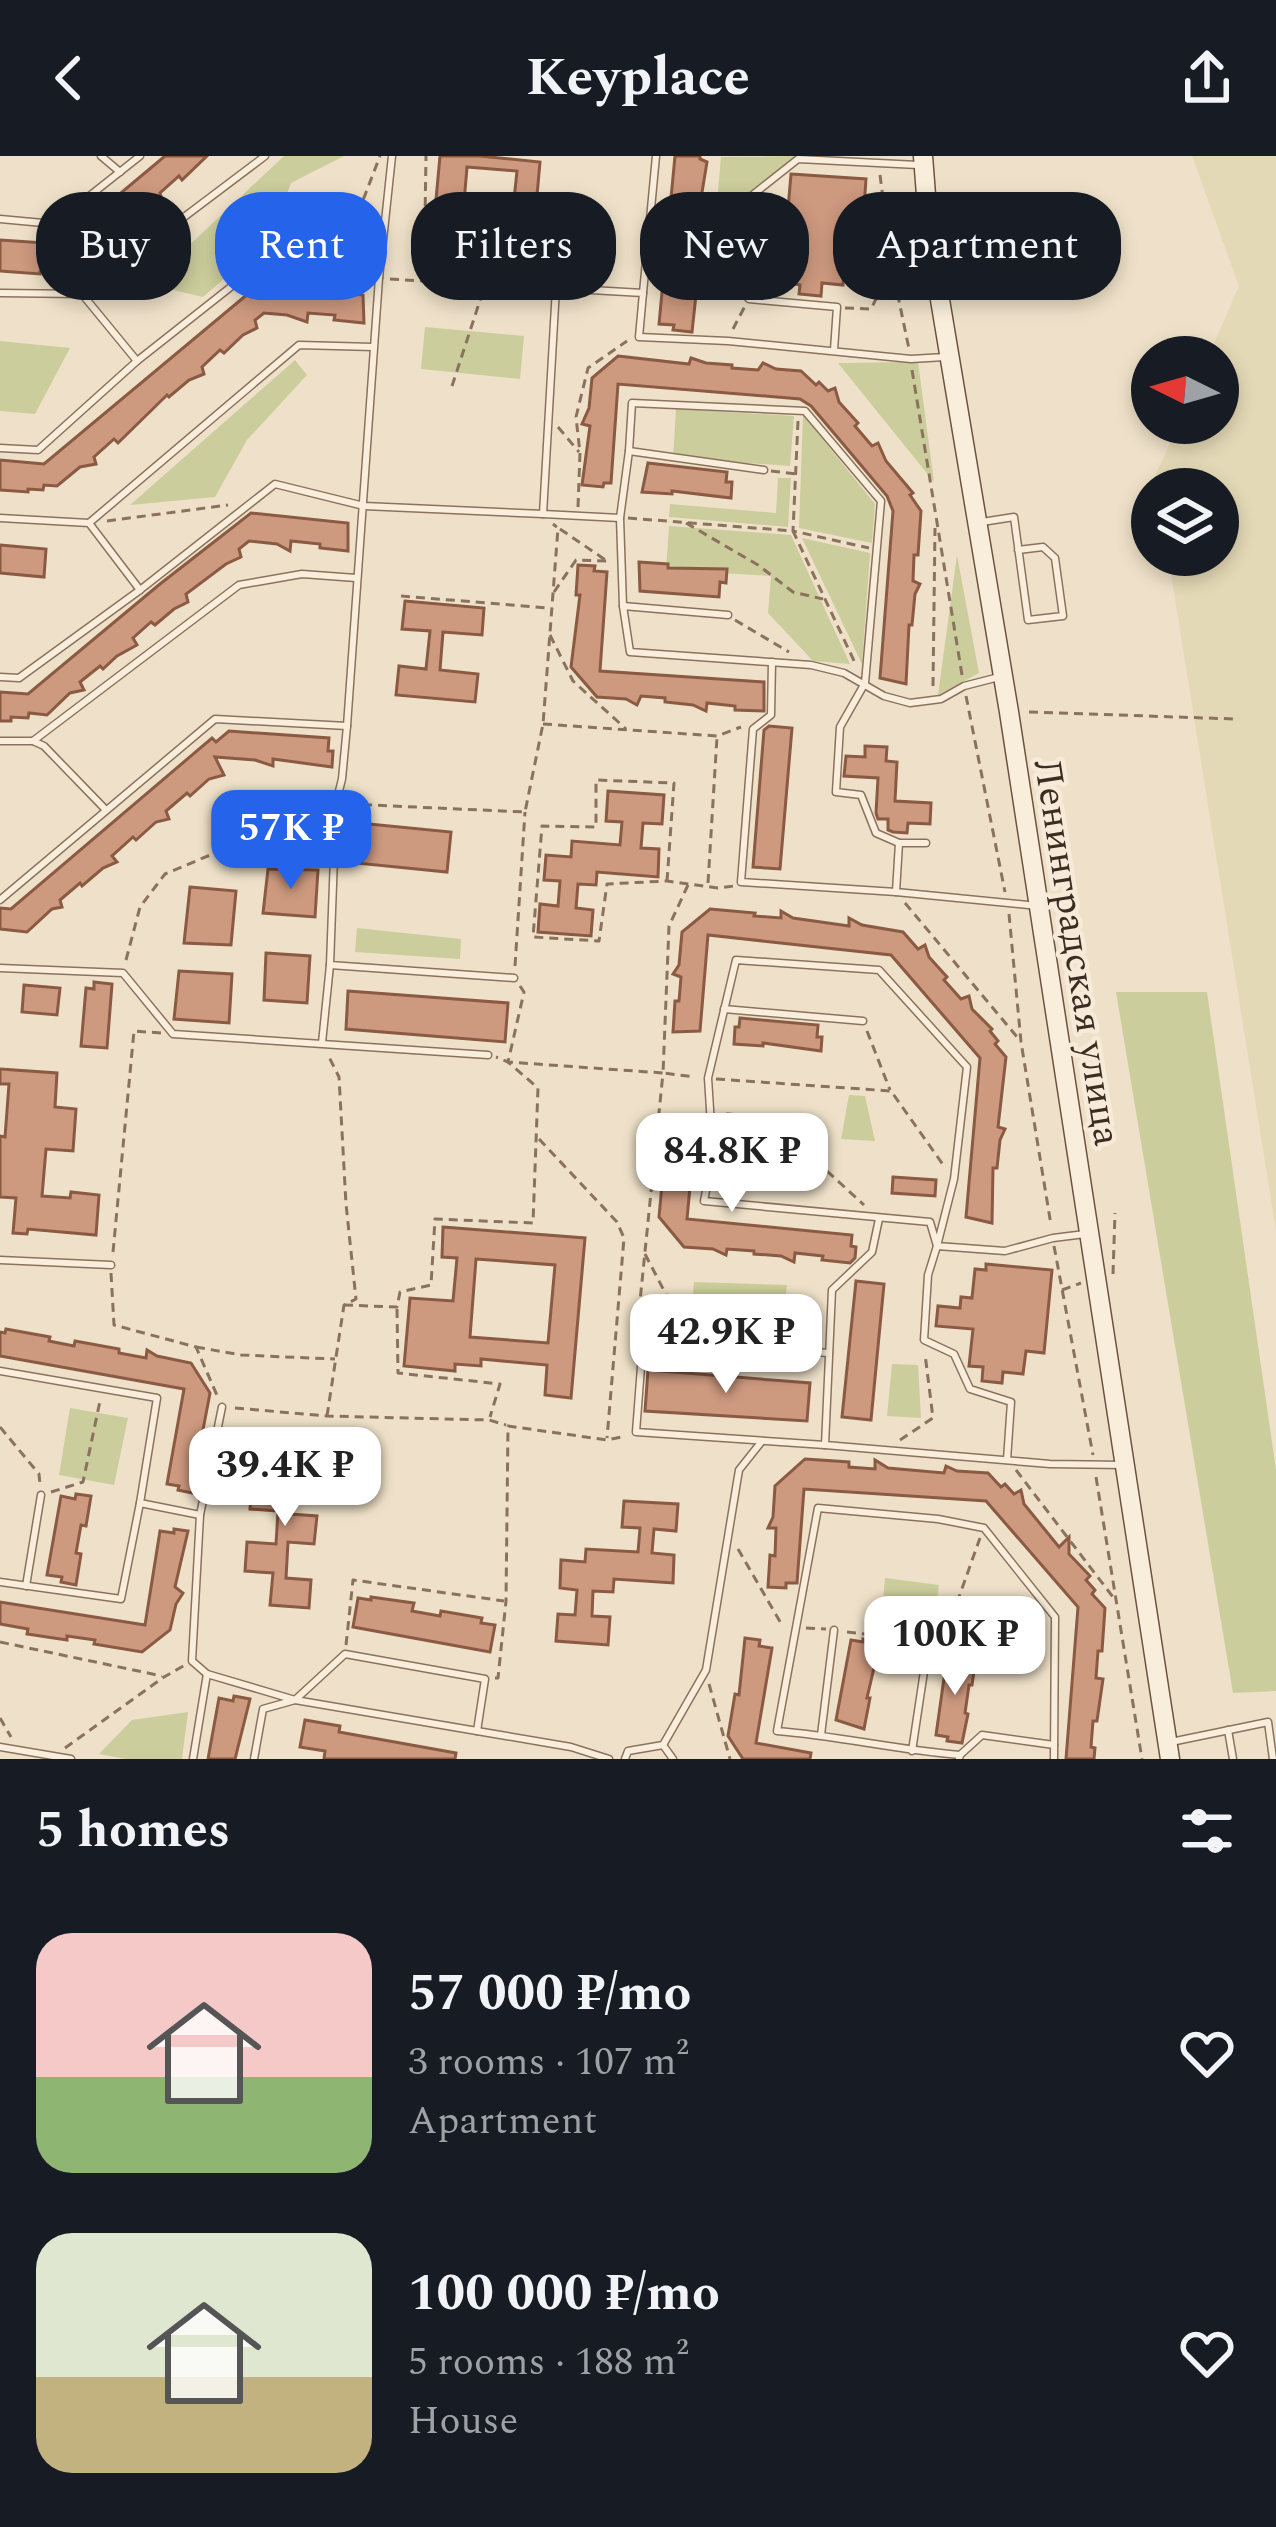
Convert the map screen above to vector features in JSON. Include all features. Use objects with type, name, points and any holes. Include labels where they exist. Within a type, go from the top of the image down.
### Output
[{"type":"street","name":"Ленинградская улица","points":[[922,161],[928,234],[1009,712],[1169,1751]]},
{"type":"lane","points":[[101,156],[120,172]]},
{"type":"lane","points":[[0,219],[54,224],[140,156]]},
{"type":"lane","points":[[191,212],[265,156]]},
{"type":"lane","points":[[387,203],[392,156]]},
{"type":"lane","points":[[653,192],[656,156]]},
{"type":"lane","points":[[756,192],[798,159],[922,161]]},
{"type":"lane","points":[[0,292],[36,293]]},
{"type":"lane","points":[[0,448],[38,450],[137,361],[215,299]]},
{"type":"lane","points":[[87,300],[137,361]]},
{"type":"lane","points":[[322,1043],[336,803],[342,778],[377,300]]},
{"type":"lane","points":[[543,514],[555,300]]},
{"type":"lane","points":[[642,300],[639,337],[911,359],[948,357]]},
{"type":"lane","points":[[759,300],[837,307],[834,350]]},
{"type":"lane","points":[[0,518],[89,524],[298,345],[374,347]]},
{"type":"lane","points":[[926,843],[899,842],[876,833],[861,795],[836,792],[840,728],[865,683],[881,501],[805,411],[632,403],[620,518],[630,652],[811,665],[844,673],[865,683],[884,696],[910,703],[941,699],[964,686],[1002,676]]},
{"type":"lane","points":[[629,451],[764,470]]},
{"type":"lane","points":[[0,676],[19,678],[275,484],[364,506],[620,518]]},
{"type":"lane","points":[[978,523],[1014,517],[1018,550],[1028,620],[1063,616],[1055,558],[1043,547],[1018,550]]},
{"type":"lane","points":[[89,524],[140,590]]},
{"type":"lane","points":[[33,741],[239,585],[302,574],[356,578]]},
{"type":"lane","points":[[623,606],[728,615]]},
{"type":"lane","points":[[772,662],[770,716],[753,729],[741,882],[1038,906]]},
{"type":"lane","points":[[0,900],[215,719],[346,726]]},
{"type":"lane","points":[[0,741],[33,741],[44,746],[106,810]]},
{"type":"lane","points":[[896,892],[899,842]]},
{"type":"lane","points":[[937,1246],[930,1222],[704,1201],[712,1156],[707,1078],[736,960],[879,970],[967,1067],[954,1179],[937,1246],[928,1275],[924,1340],[954,1354],[970,1389],[1010,1402],[1007,1460]]},
{"type":"lane","points":[[330,965],[514,978]]},
{"type":"lane","points":[[0,968],[123,973],[173,1034],[488,1055]]},
{"type":"lane","points":[[724,1009],[863,1021]]},
{"type":"lane","points":[[712,1156],[821,1165]]},
{"type":"lane","points":[[825,1444],[832,1290],[872,1252],[879,1219]]},
{"type":"lane","points":[[937,1246],[1004,1251],[1088,1234]]},
{"type":"lane","points":[[0,1260],[111,1265]]},
{"type":"lane","points":[[829,1353],[643,1341],[636,1432],[1125,1465]]},
{"type":"lane","points":[[0,1371],[157,1398],[121,1599],[0,1582]]},
{"type":"lane","points":[[222,1407],[200,1515],[192,1661],[207,1673],[295,1700],[571,1747],[609,1759]]},
{"type":"lane","points":[[663,1745],[706,1670],[739,1470],[762,1441]]},
{"type":"lane","points":[[26,1586],[41,1495]]},
{"type":"lane","points":[[140,1503],[200,1515]]},
{"type":"lane","points":[[1054,1744],[982,1735],[960,1757],[777,1731],[818,1508],[984,1528],[1055,1617],[1054,1759]]},
{"type":"lane","points":[[821,1735],[834,1630]]},
{"type":"lane","points":[[254,1759],[263,1709],[295,1700],[345,1654],[484,1679],[477,1731]]},
{"type":"lane","points":[[912,1751],[926,1658]]},
{"type":"lane","points":[[193,1759],[207,1673]]},
{"type":"lane","points":[[1169,1751],[1268,1722],[1273,1759]]},
{"type":"lane","points":[[1228,1730],[1233,1759]]},
{"type":"lane","points":[[625,1759],[628,1751],[663,1745]]},
{"type":"lane","points":[[663,1745],[673,1759]]},
{"type":"lane","points":[[0,1747],[18,1755],[71,1759]]},
{"type":"path","points":[[366,192],[380,156]]},
{"type":"path","points":[[425,192],[426,156]]},
{"type":"path","points":[[879,163],[883,192]]},
{"type":"path","points":[[452,386],[480,300]]},
{"type":"path","points":[[728,341],[748,300]]},
{"type":"path","points":[[837,307],[871,309],[875,300]]},
{"type":"path","points":[[899,300],[964,686],[1008,904],[1021,1042],[1142,1759]]},
{"type":"path","points":[[577,515],[580,453],[576,417],[588,368],[639,337]]},
{"type":"path","points":[[799,410],[793,531],[865,683]]},
{"type":"path","points":[[548,416],[580,453]]},
{"type":"path","points":[[764,470],[796,474]]},
{"type":"path","points":[[89,524],[254,501]]},
{"type":"path","points":[[543,514],[611,569]]},
{"type":"path","points":[[620,518],[793,531],[877,550]]},
{"type":"path","points":[[932,700],[935,519]]},
{"type":"path","points":[[684,522],[793,592],[826,600]]},
{"type":"path","points":[[508,1062],[524,992],[514,978],[525,812],[543,724],[558,528]]},
{"type":"path","points":[[553,594],[576,560],[608,562]]},
{"type":"path","points":[[401,596],[552,608]]},
{"type":"path","points":[[728,615],[811,665]]},
{"type":"path","points":[[550,635],[573,682],[627,730]]},
{"type":"path","points":[[1009,712],[1235,719]]},
{"type":"path","points":[[543,724],[717,736],[770,716]]},
{"type":"path","points":[[708,884],[717,736]]},
{"type":"path","points":[[667,881],[674,783],[596,780],[596,826],[542,826],[533,937],[599,941],[607,884],[667,881],[718,888],[741,882]]},
{"type":"path","points":[[123,973],[140,907],[165,874],[336,803],[525,812]]},
{"type":"path","points":[[636,1345],[663,1073],[670,926],[689,883]]},
{"type":"path","points":[[896,892],[1021,1042]]},
{"type":"path","points":[[863,1021],[890,1091],[954,1179]]},
{"type":"path","points":[[173,1034],[134,1031],[111,1265],[114,1325],[196,1347],[337,1359]]},
{"type":"path","points":[[322,1043],[339,1077],[356,1300],[344,1305]]},
{"type":"path","points":[[508,1062],[890,1091]]},
{"type":"path","points":[[489,1420],[500,1384],[398,1373],[397,1307],[400,1292],[431,1285],[434,1219],[533,1222],[538,1088],[508,1062]]},
{"type":"path","points":[[536,1136],[617,1222],[624,1238],[607,1440]]},
{"type":"path","points":[[821,1165],[879,1219]]},
{"type":"path","points":[[645,1254],[691,1343]]},
{"type":"path","points":[[344,1305],[397,1307]]},
{"type":"path","points":[[327,1416],[344,1305]]},
{"type":"path","points":[[887,1450],[933,1418],[924,1340]]},
{"type":"path","points":[[196,1347],[222,1407],[327,1416],[489,1420],[607,1440],[626,1436]]},
{"type":"path","points":[[0,1427],[39,1474],[41,1495],[83,1482],[102,1390]]},
{"type":"path","points":[[484,1679],[498,1678],[506,1601],[508,1426]]},
{"type":"path","points":[[1007,1460],[1117,1601]]},
{"type":"path","points":[[943,1642],[984,1528]]},
{"type":"path","points":[[728,1532],[782,1625]]},
{"type":"path","points":[[345,1654],[353,1580],[506,1601]]},
{"type":"path","points":[[798,1627],[943,1642],[1053,1662]]},
{"type":"path","points":[[0,1642],[164,1677]]},
{"type":"path","points":[[926,1658],[935,1642]]},
{"type":"path","points":[[54,1756],[192,1661]]},
{"type":"path","points":[[706,1670],[730,1759]]},
{"type":"path","points":[[0,1718],[18,1755]]},
{"type":"shaded area","points":[[1192,156],[1276,156],[1276,1231],[1171,576],[1239,576],[1239,468],[1159,468],[1169,444],[1239,444],[1239,336],[1217,336],[1239,286]]},
{"type":"green space","points":[[284,156],[344,156],[291,183],[288,192],[246,192]]},
{"type":"green space","points":[[799,156],[752,192],[718,192],[721,157]]},
{"type":"green space","points":[[215,221],[215,287],[203,297],[191,294],[191,244]]},
{"type":"green space","points":[[425,327],[524,336],[520,379],[421,369]]},
{"type":"green space","points":[[0,341],[70,348],[35,414],[0,411]]},
{"type":"green space","points":[[295,360],[307,375],[247,440],[215,497],[130,505]]},
{"type":"green space","points":[[918,362],[934,482],[838,363]]},
{"type":"green space","points":[[676,409],[794,416],[790,466],[673,458]]},
{"type":"green space","points":[[803,415],[875,504],[872,543],[799,528]]},
{"type":"green space","points":[[778,478],[791,478],[788,527],[669,517],[670,504],[776,513]]},
{"type":"green space","points":[[669,526],[791,535],[850,664],[813,661],[768,613],[771,576],[666,570]]},
{"type":"green space","points":[[802,538],[870,553],[862,664]]},
{"type":"green space","points":[[957,555],[979,673],[938,695]]},
{"type":"green space","points":[[357,928],[461,939],[460,959],[355,952]]},
{"type":"green space","points":[[1116,992],[1207,992],[1276,1470],[1276,1691],[1233,1693]]},
{"type":"green space","points":[[849,1095],[865,1096],[875,1141],[841,1139]]},
{"type":"green space","points":[[694,1282],[787,1285],[781,1329],[691,1323]]},
{"type":"green space","points":[[892,1364],[918,1365],[921,1418],[887,1416]]},
{"type":"green space","points":[[70,1408],[128,1418],[114,1485],[59,1475]]},
{"type":"green space","points":[[885,1578],[939,1585],[934,1619],[882,1610]]},
{"type":"green space","points":[[188,1712],[182,1759],[99,1754],[132,1720]]},
{"type":"building","points":[[165,156],[207,156],[161,192],[122,192]]},
{"type":"building","points":[[440,156],[540,162],[537,192],[515,192],[517,171],[467,167],[465,192],[437,192]]},
{"type":"building","points":[[675,156],[700,156],[707,162],[702,192],[672,192]]},
{"type":"building","points":[[791,174],[866,179],[865,192],[833,192],[833,284],[822,283],[821,296],[809,295],[809,192],[789,192]]},
{"type":"building","points":[[0,240],[36,242],[36,274],[0,271]]},
{"type":"building","points":[[241,300],[363,300],[364,323],[334,320],[335,315],[308,313],[307,322],[264,313],[255,320],[257,328],[202,367],[204,374],[167,395],[118,443],[114,439],[94,457],[96,464],[80,467],[57,486],[44,485],[43,490],[0,490],[0,460],[44,464]]},
{"type":"building","points":[[661,300],[695,300],[692,332],[659,324]]},
{"type":"building","points":[[618,356],[689,364],[691,358],[758,370],[763,363],[801,371],[828,391],[835,388],[839,402],[858,423],[855,426],[872,446],[878,443],[921,511],[913,581],[920,584],[909,625],[906,684],[880,678],[893,511],[887,496],[800,399],[618,384],[611,483],[582,485],[590,426],[582,424],[592,378]]},
{"type":"building","points":[[648,463],[727,472],[731,498],[642,492]]},
{"type":"building","points":[[251,513],[348,523],[348,551],[291,541],[290,551],[277,544],[249,541],[239,549],[241,557],[186,594],[188,602],[133,638],[137,645],[80,682],[84,690],[70,693],[47,715],[29,713],[28,718],[0,721],[0,692],[28,694]]},
{"type":"building","points":[[0,545],[46,549],[44,577],[0,573]]},
{"type":"building","points":[[639,562],[668,564],[668,568],[727,569],[726,583],[720,582],[719,597],[640,591]]},
{"type":"building","points":[[578,565],[607,572],[600,671],[764,682],[764,711],[707,703],[706,711],[665,702],[665,698],[641,696],[637,705],[626,699],[597,697],[571,667],[580,595],[576,595]]},
{"type":"building","points":[[405,601],[484,608],[482,635],[443,632],[440,670],[478,674],[475,702],[396,695],[399,666],[426,669],[430,631],[402,629]]},
{"type":"building","points":[[769,726],[792,728],[780,869],[753,867],[764,730]]},
{"type":"building","points":[[229,731],[329,738],[332,767],[273,759],[273,766],[215,757],[224,775],[209,779],[190,796],[187,793],[166,811],[169,819],[156,822],[136,840],[133,837],[112,856],[117,862],[80,883],[60,900],[62,907],[52,909],[27,932],[0,929],[0,908],[11,909],[212,738],[216,742]]},
{"type":"building","points":[[865,746],[887,747],[886,761],[897,762],[895,801],[931,803],[930,824],[908,823],[907,833],[893,832],[888,830],[888,819],[878,819],[878,778],[844,776],[846,756],[865,757]]},
{"type":"building","points":[[608,791],[664,795],[662,824],[643,823],[641,848],[659,849],[658,877],[597,872],[596,885],[578,884],[576,908],[593,910],[591,936],[538,932],[540,904],[558,906],[560,881],[544,880],[546,855],[571,857],[572,841],[620,845],[622,822],[606,821]]},
{"type":"building","points":[[359,823],[451,832],[447,872],[356,863]]},
{"type":"building","points":[[268,869],[318,870],[315,917],[263,913]]},
{"type":"building","points":[[190,887],[236,891],[231,945],[184,943]]},
{"type":"building","points":[[710,909],[781,918],[781,911],[793,918],[849,926],[849,918],[903,932],[918,949],[925,945],[947,977],[944,980],[961,999],[969,996],[972,1009],[992,1029],[995,1044],[1006,1057],[998,1127],[1005,1129],[997,1168],[993,1168],[992,1223],[966,1217],[980,1058],[891,955],[708,935],[700,1031],[673,1032],[681,977],[673,974],[679,965],[682,932]]},
{"type":"building","points":[[266,953],[310,956],[307,1003],[264,1000]]},
{"type":"building","points":[[179,971],[232,974],[229,1023],[174,1019]]},
{"type":"building","points":[[94,982],[112,984],[107,1048],[81,1046],[86,988],[94,989]]},
{"type":"building","points":[[24,985],[60,988],[57,1015],[22,1012]]},
{"type":"building","points":[[348,991],[508,1003],[505,1042],[346,1029]]},
{"type":"building","points":[[740,1018],[818,1025],[821,1051],[734,1044]]},
{"type":"building","points":[[0,1069],[57,1073],[55,1107],[76,1109],[73,1151],[46,1149],[42,1196],[99,1195],[96,1235],[28,1229],[27,1234],[13,1233],[16,1198],[0,1197],[0,1136],[5,1137],[9,1084],[0,1084]]},
{"type":"building","points":[[728,1114],[760,1117],[759,1121],[817,1123],[815,1138],[811,1137],[810,1151],[730,1143]]},
{"type":"building","points":[[668,1117],[696,1123],[687,1219],[852,1235],[855,1258],[850,1263],[795,1253],[794,1262],[754,1251],[727,1249],[726,1255],[684,1247],[659,1217],[670,1147],[665,1146]]},
{"type":"building","points":[[893,1177],[936,1180],[935,1196],[892,1193]]},
{"type":"building","points":[[443,1227],[585,1238],[571,1398],[545,1395],[547,1365],[481,1359],[481,1366],[455,1364],[455,1371],[404,1366],[410,1298],[453,1301],[457,1258],[442,1257]],"holes":[[[476,1259],[555,1265],[548,1343],[470,1337]]]},
{"type":"building","points":[[986,1264],[1052,1270],[1044,1353],[1026,1351],[1023,1374],[1003,1372],[1002,1383],[982,1381],[983,1367],[969,1366],[973,1329],[936,1326],[938,1306],[960,1308],[961,1297],[972,1298],[975,1269],[986,1270]]},
{"type":"building","points":[[856,1281],[884,1284],[871,1420],[842,1417]]},
{"type":"building","points":[[6,1329],[146,1358],[147,1350],[191,1363],[210,1393],[202,1435],[198,1435],[192,1493],[167,1484],[184,1389],[0,1356],[0,1332]]},
{"type":"building","points":[[648,1370],[810,1383],[807,1421],[645,1411]]},
{"type":"building","points":[[282,1451],[322,1454],[320,1481],[293,1479],[290,1514],[317,1516],[314,1544],[288,1542],[286,1578],[311,1580],[309,1608],[270,1605],[273,1573],[245,1571],[247,1542],[276,1544],[278,1511],[250,1509],[252,1481],[280,1483]]},
{"type":"building","points":[[805,1459],[875,1469],[875,1460],[888,1468],[944,1473],[946,1466],[988,1473],[1014,1494],[1021,1490],[1024,1504],[1059,1547],[1069,1537],[1069,1554],[1090,1576],[1086,1580],[1095,1590],[1092,1594],[1105,1608],[1096,1678],[1103,1679],[1097,1721],[1093,1721],[1094,1759],[1066,1759],[1078,1607],[986,1501],[804,1489],[797,1583],[768,1587],[770,1555],[775,1556],[776,1528],[768,1528],[775,1486]]},
{"type":"building","points":[[76,1494],[91,1496],[76,1553],[81,1554],[76,1585],[47,1575],[61,1496],[75,1499]]},
{"type":"building","points":[[624,1501],[678,1504],[676,1531],[654,1529],[652,1553],[674,1555],[673,1583],[614,1579],[613,1592],[593,1591],[592,1616],[610,1617],[608,1645],[556,1641],[558,1614],[575,1615],[577,1590],[560,1588],[561,1560],[585,1562],[586,1549],[638,1552],[640,1528],[622,1527]]},
{"type":"building","points":[[174,1529],[188,1531],[175,1587],[183,1593],[170,1630],[142,1652],[94,1644],[95,1640],[27,1634],[28,1629],[0,1624],[0,1602],[145,1625],[160,1531],[174,1533]]},
{"type":"building","points":[[358,1598],[414,1603],[412,1611],[482,1618],[481,1623],[495,1625],[490,1652],[353,1627]]},
{"type":"building","points":[[745,1638],[772,1648],[756,1743],[811,1753],[810,1759],[743,1759],[728,1736],[735,1694],[739,1695]]},
{"type":"building","points":[[851,1640],[880,1642],[864,1729],[836,1720]]},
{"type":"building","points":[[947,1657],[976,1658],[962,1743],[936,1735]]},
{"type":"building","points":[[234,1696],[250,1699],[235,1759],[208,1759],[219,1698],[233,1701]]},
{"type":"building","points":[[305,1720],[340,1726],[339,1732],[456,1753],[455,1759],[324,1759],[325,1751],[300,1747]]}]
